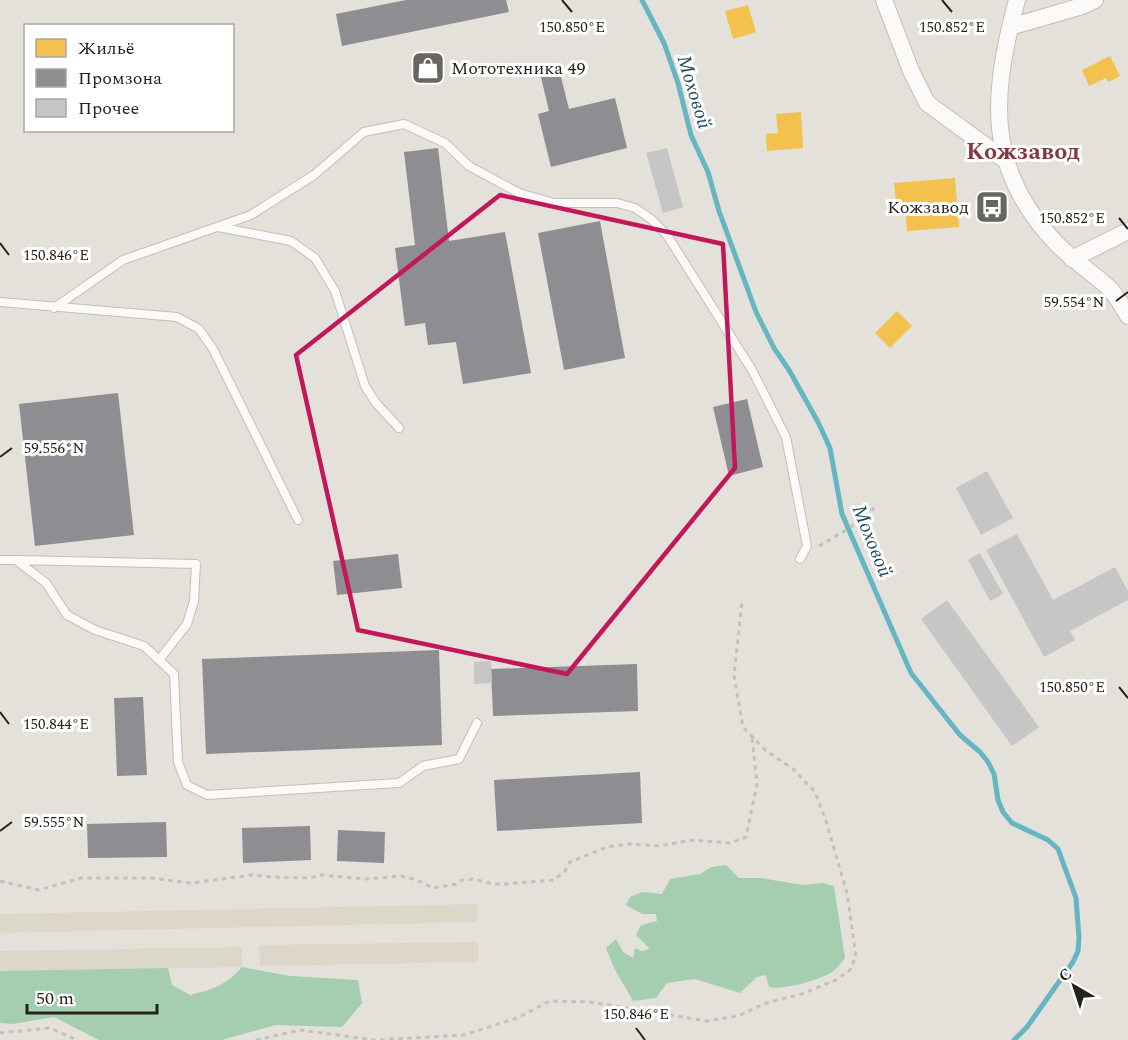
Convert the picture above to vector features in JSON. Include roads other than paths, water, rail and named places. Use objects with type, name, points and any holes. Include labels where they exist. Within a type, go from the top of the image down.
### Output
[{"type":"street","points":[[884,0],[911,71],[927,103],[1005,160]]},
{"type":"street","points":[[1017,0],[999,86],[999,134],[1005,160],[1022,199],[1053,241],[1072,259],[1109,287],[1128,316]]},
{"type":"street","points":[[1010,27],[1095,0]]},
{"type":"street","points":[[1072,259],[1128,231]]},
{"type":"lane","points":[[54,308],[123,260],[251,214],[314,175],[364,132],[405,124],[445,143],[469,166],[490,180],[519,193],[554,203],[617,203],[635,208],[651,219],[672,242],[752,370],[786,437],[807,546],[800,559]]},
{"type":"lane","points":[[217,227],[291,241],[315,258],[335,291],[365,386],[376,403],[399,428]]},
{"type":"lane","points":[[0,302],[177,317],[199,329],[213,349],[298,520]]},
{"type":"lane","points":[[0,560],[196,564],[195,601],[187,624],[159,660]]},
{"type":"lane","points":[[16,560],[46,583],[67,615],[95,630],[144,646],[174,674],[178,762],[187,785],[207,795],[399,783],[423,766],[459,759],[477,723]]},
{"type":"waterway","name":"Моховой","points":[[642,0],[664,43],[678,83],[691,135],[708,172],[719,211],[756,312],[774,348],[818,422],[830,448],[842,514],[911,673],[960,735],[988,762],[994,774],[998,800],[1003,812],[1012,823],[1048,840],[1058,849],[1076,898],[1078,951],[1073,962],[1027,1027],[1014,1040]]},
{"type":"place","name":"Мототехника 49","points":[[428,68]]},
{"type":"place","name":"Кожзавод","points":[[992,207]]},
{"type":"district","name":"Кожзавод","points":[[1023,152]]}]
